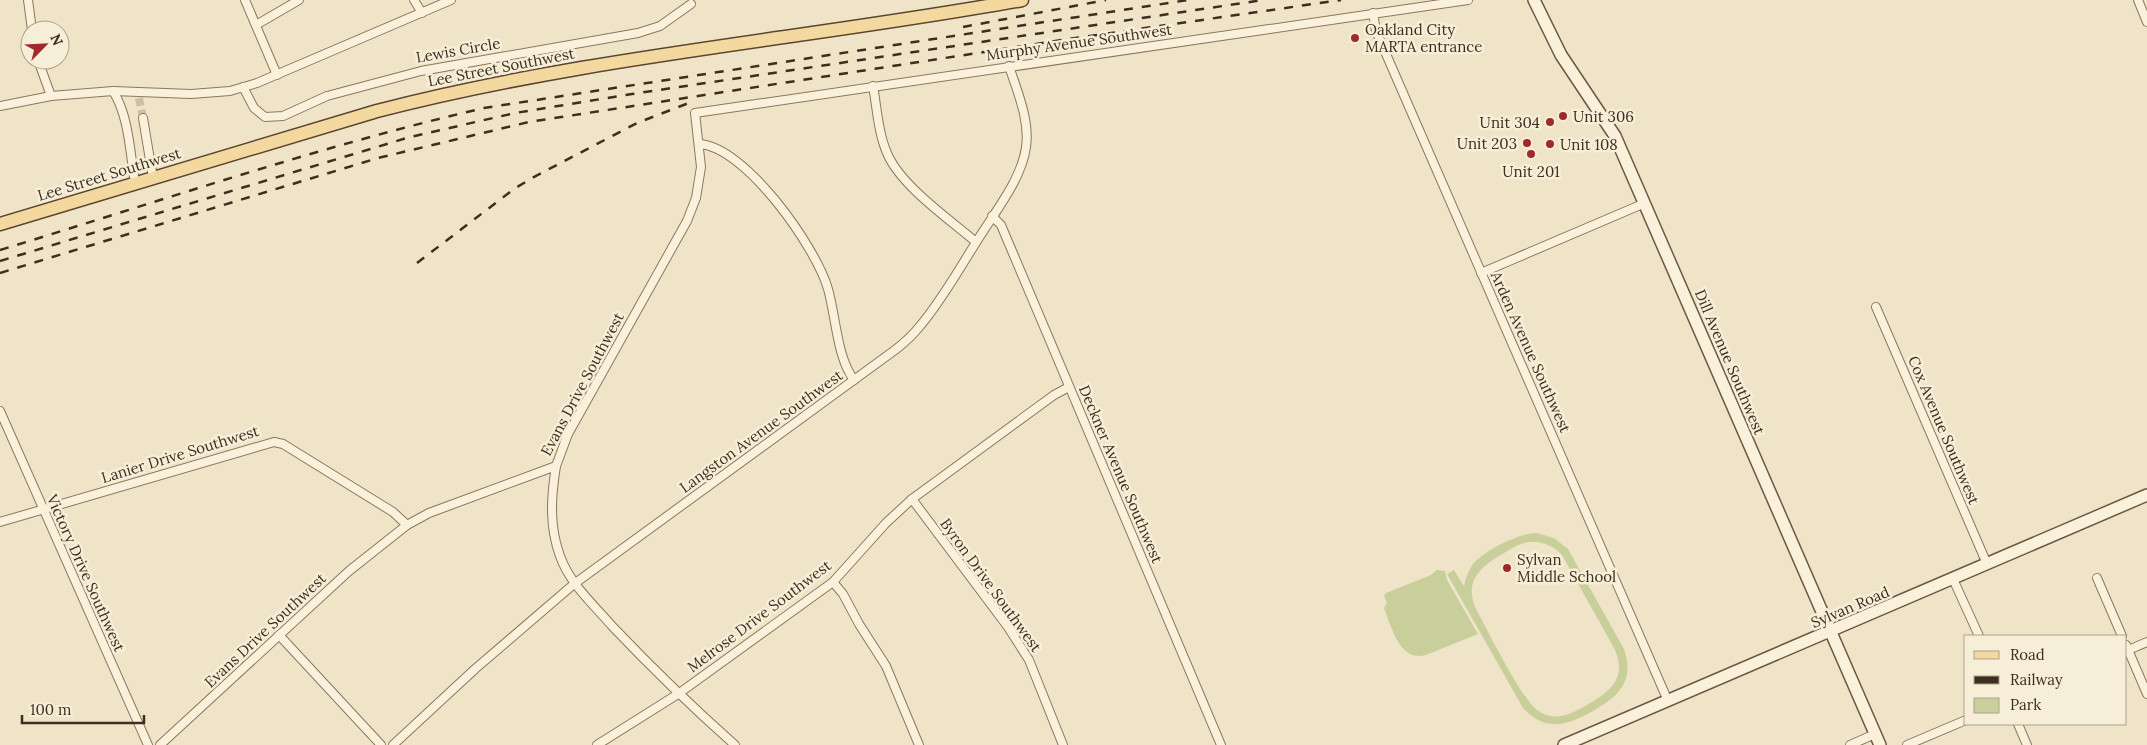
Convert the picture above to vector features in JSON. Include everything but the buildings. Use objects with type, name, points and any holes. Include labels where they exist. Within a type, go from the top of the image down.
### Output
[{"type":"main road","name":"Lee Street Southwest","points":[[0,224],[377,111],[503,81],[1022,0]]},
{"type":"main road","name":"Dill Avenue Southwest","points":[[1534,0],[1561,55],[1615,136],[1877,740]]},
{"type":"main road","name":"Sylvan Road","points":[[1570,744],[2147,495]]},
{"type":"street","points":[[28,0],[31,20]]},
{"type":"street","points":[[245,0],[277,75]]},
{"type":"street","points":[[256,25],[300,0]]},
{"type":"street","points":[[414,0],[422,12]]},
{"type":"street","points":[[0,106],[50,96],[113,91],[139,95],[230,91],[277,75],[451,0]]},
{"type":"street","name":"Murphy Avenue Southwest","points":[[695,113],[1468,0]]},
{"type":"street","points":[[2138,0],[2147,22]]},
{"type":"street","name":"Lewis Circle","points":[[244,87],[254,108],[265,117],[283,116],[327,96],[421,70],[638,33],[660,26],[691,4]]},
{"type":"street","name":"Arden Avenue Southwest","points":[[1373,13],[1376,31],[1668,701]]},
{"type":"street","name":"Langston Avenue Southwest","points":[[392,745],[475,669],[574,584],[895,350],[919,328],[935,306],[1019,172],[1027,146],[1025,119],[1009,66]]},
{"type":"street","points":[[41,70],[50,96]]},
{"type":"street","points":[[873,86],[882,139],[894,166],[908,182],[976,242]]},
{"type":"street","points":[[113,91],[119,100],[123,114],[135,183]]},
{"type":"street","name":"Evans Drive Southwest","points":[[160,745],[349,571],[407,525],[429,513],[556,466],[568,434],[687,221],[700,183],[701,167],[695,113]]},
{"type":"street","points":[[143,118],[153,178]]},
{"type":"street","points":[[699,144],[715,147],[747,171],[774,197],[797,227],[828,288],[846,367],[854,380]]},
{"type":"street","points":[[1481,273],[1645,203]]},
{"type":"street","name":"Deckner Avenue Southwest","points":[[992,216],[1001,225],[1221,745]]},
{"type":"street","name":"Cox Avenue Southwest","points":[[1876,307],[1987,564]]},
{"type":"street","name":"Melrose Drive Southwest","points":[[597,745],[678,694],[833,582],[886,523],[912,499],[1054,395],[1069,387]]},
{"type":"street","name":"Victory Drive Southwest","points":[[0,411],[148,745]]},
{"type":"street","name":"Lanier Drive Southwest","points":[[0,522],[274,442],[282,444],[393,512],[407,525]]},
{"type":"street","points":[[556,466],[551,496],[552,527],[560,557],[574,584],[678,694],[735,745]]},
{"type":"street","name":"Byron Drive Southwest","points":[[912,499],[1008,627],[1029,660],[1063,745]]},
{"type":"street","points":[[2097,578],[2122,635]]},
{"type":"street","points":[[1953,579],[1979,635]]},
{"type":"street","points":[[833,582],[843,594],[859,624],[886,666],[919,745]]},
{"type":"street","points":[[279,635],[381,745]]},
{"type":"street","points":[[2127,649],[2147,642]]},
{"type":"street","points":[[2127,651],[2147,694]]},
{"type":"street","points":[[1907,745],[1964,721]]},
{"type":"street","points":[[2018,725],[2027,745]]},
{"type":"street","points":[[1850,745],[1877,740]]},
{"type":"green space","points":[[1537,533],[1554,538],[1568,549],[1624,649],[1627,660],[1626,679],[1617,693],[1593,711],[1566,723],[1548,724],[1531,716],[1523,708],[1447,574],[1454,570],[1464,586],[1470,569],[1478,559],[1503,543]],"holes":[[[1534,542],[1547,545],[1562,555],[1618,658],[1618,675],[1610,688],[1587,705],[1556,717],[1543,714],[1537,710],[1522,692],[1476,609],[1473,599],[1473,582],[1482,569],[1513,548]]]},
{"type":"green space","points":[[1437,570],[1445,571],[1447,580],[1478,634],[1426,655],[1417,656],[1409,654],[1394,633],[1384,608],[1387,603],[1384,596],[1386,593],[1431,575]]},
{"type":"tunnel","points":[[139,98],[143,118]]},
{"type":"railway","points":[[963,27],[1106,0]]},
{"type":"railway","points":[[0,250],[362,139],[484,108],[1188,0]]},
{"type":"railway","points":[[0,261],[410,137],[515,113],[1263,0]]},
{"type":"railway","points":[[0,273],[378,158],[529,122],[1062,40],[1341,0]]},
{"type":"railway","points":[[417,263],[514,189],[532,178],[637,123],[694,101]]},
{"type":"place","name":"Oakland City MARTA entrance","points":[[1355,38]]},
{"type":"place","name":"Unit 306","points":[[1563,116]]},
{"type":"place","name":"Unit 304","points":[[1550,122]]},
{"type":"place","name":"Unit 203","points":[[1527,143]]},
{"type":"place","name":"Unit 108","points":[[1550,144]]},
{"type":"place","name":"Unit 201","points":[[1531,154]]},
{"type":"place","name":"Sylvan Middle School","points":[[1507,568]]}]
